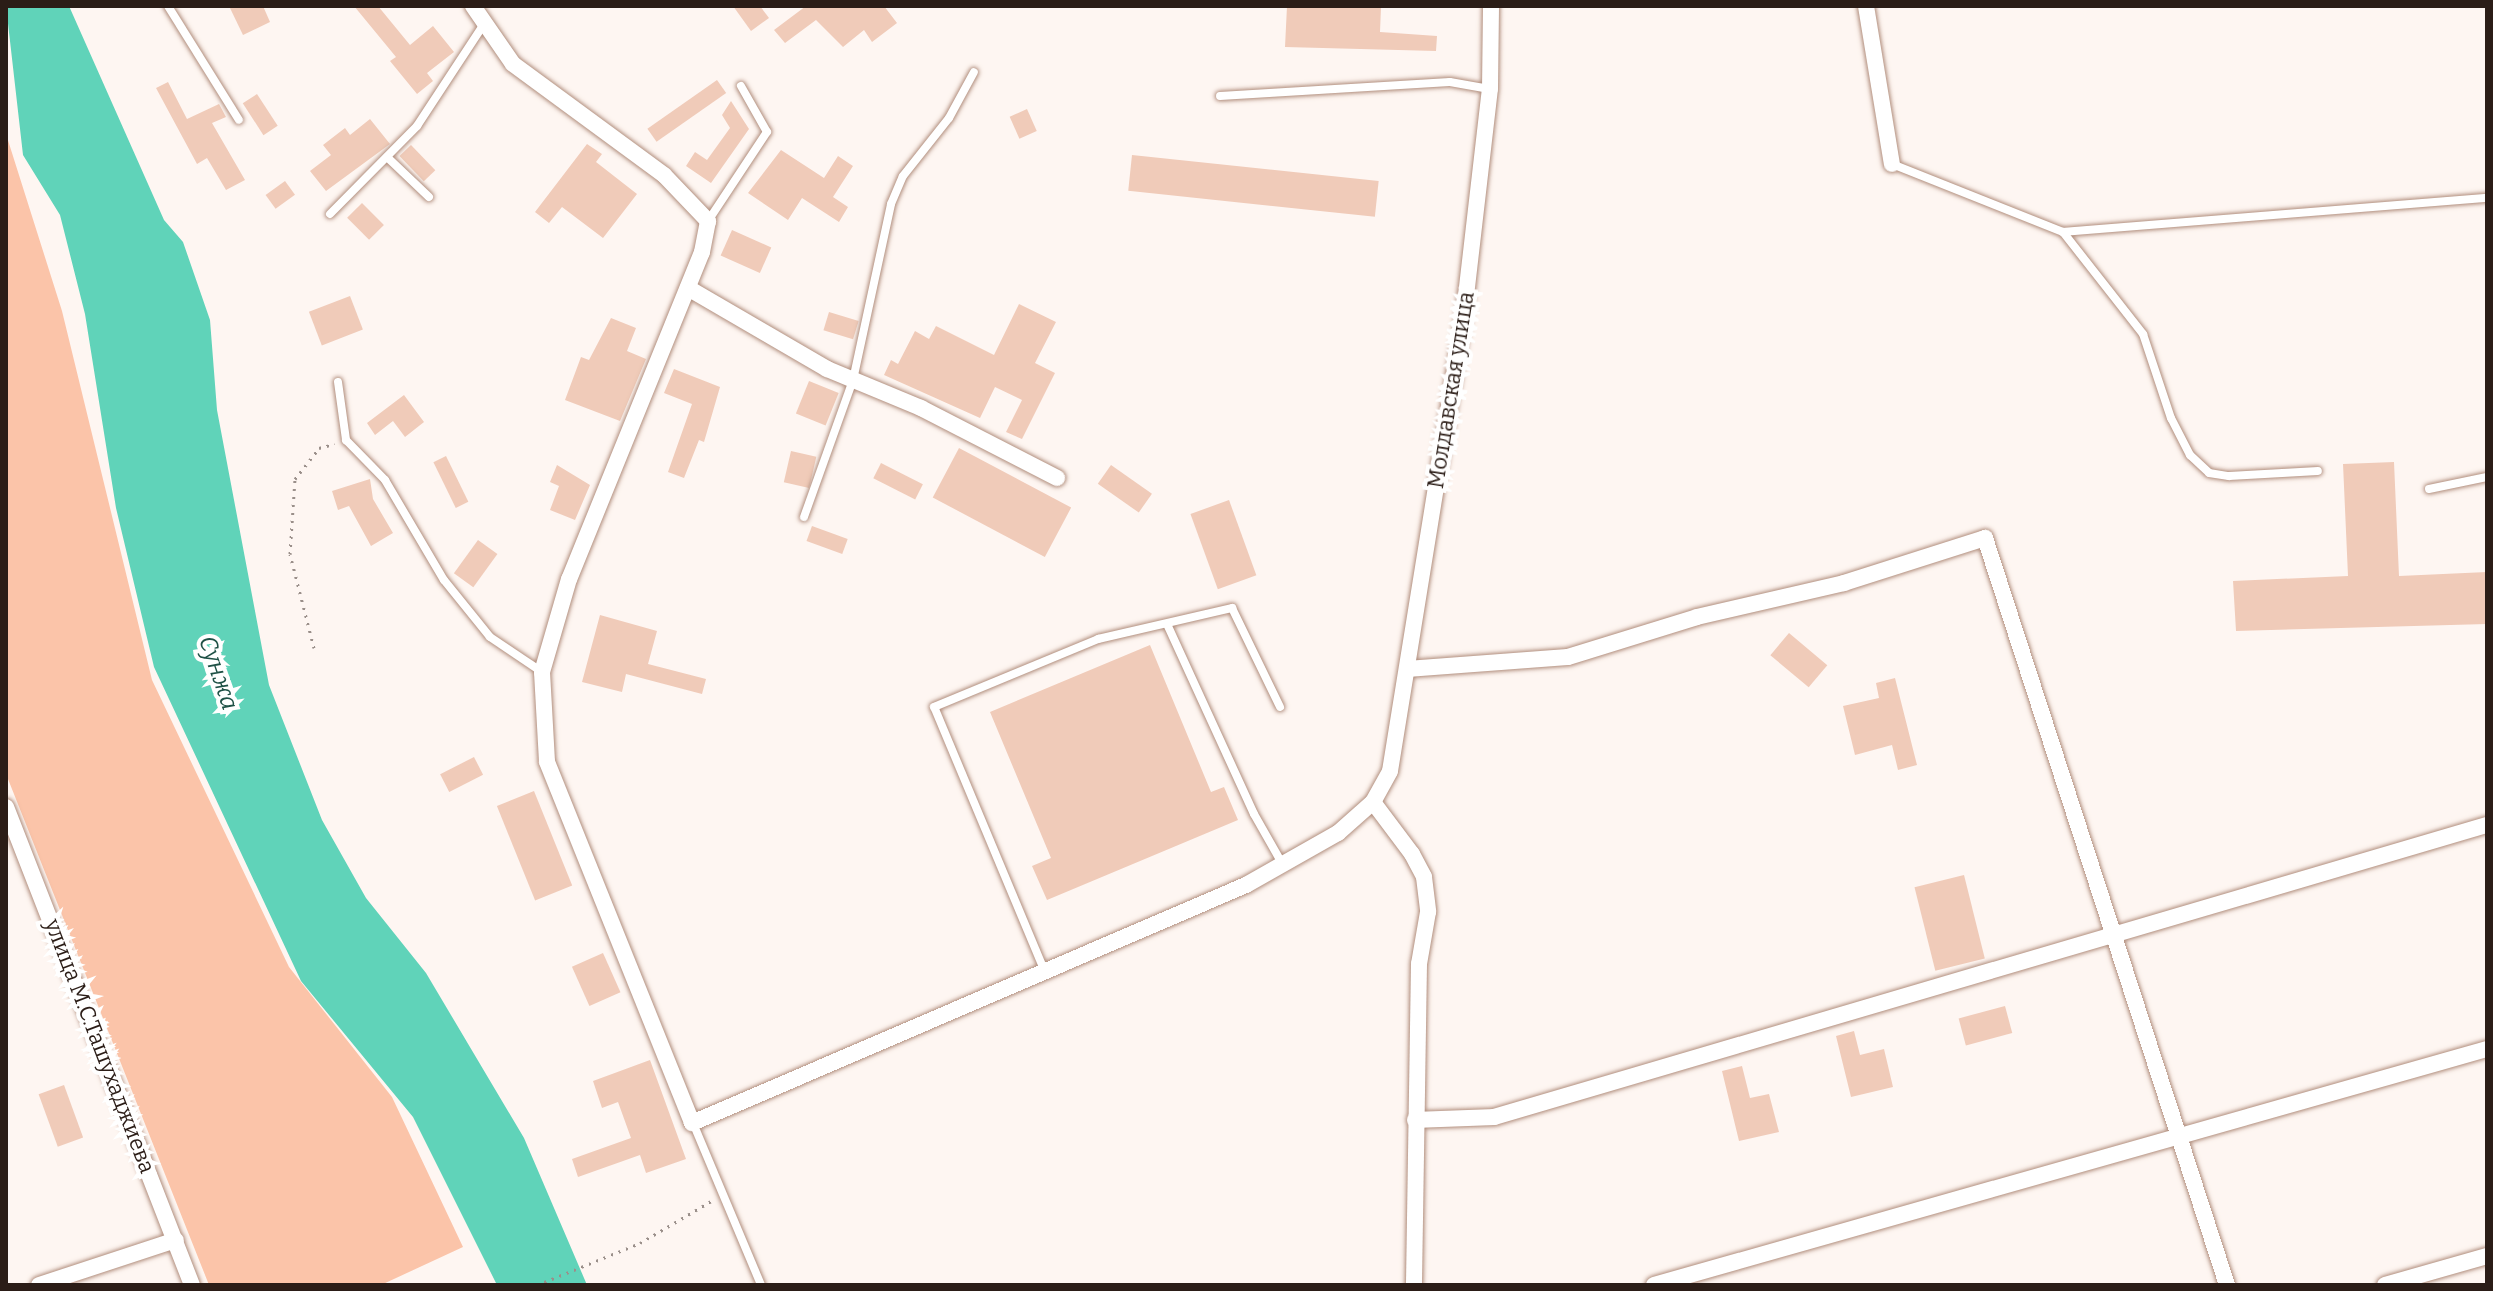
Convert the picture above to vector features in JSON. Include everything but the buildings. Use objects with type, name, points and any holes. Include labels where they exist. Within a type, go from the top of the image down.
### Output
[{"type":"street","points":[[473,6],[513,64],[664,175],[708,221],[688,288],[569,579],[542,672],[547,762],[692,1123]]},
{"type":"street","name":"Молдавская улица","points":[[692,1123],[1045,972],[1283,865],[1338,833],[1373,802],[1390,771],[1464,313],[1490,89],[1491,6]]},
{"type":"street","points":[[1866,6],[1892,164]]},
{"type":"street","points":[[688,288],[761,334],[853,380],[921,408],[1057,478]]},
{"type":"street","points":[[1407,669],[1568,657],[1697,617],[1844,583],[1985,538],[2227,1285]]},
{"type":"street","points":[[1373,802],[1412,854],[1424,877],[1428,912],[1419,964],[1414,1280],[1430,1285]]},
{"type":"street","name":"улица М.С.Ташухаджиева","points":[[6,807],[192,1285]]},
{"type":"street","points":[[1415,1120],[1494,1117],[2487,825]]},
{"type":"street","points":[[1654,1285],[2180,1139],[2487,1049]]},
{"type":"street","points":[[39,1285],[176,1240]]},
{"type":"street","points":[[2385,1285],[2487,1256]]},
{"type":"lane","points":[[168,6],[239,120]]},
{"type":"lane","points":[[330,214],[417,126],[484,24]]},
{"type":"lane","points":[[804,517],[853,380],[891,204],[903,176],[949,118],[974,72]]},
{"type":"lane","points":[[1220,96],[1450,82],[1490,89]]},
{"type":"lane","points":[[708,221],[767,132],[741,86]]},
{"type":"lane","points":[[387,157],[429,197]]},
{"type":"lane","points":[[1892,164],[2063,232],[2487,198]]},
{"type":"lane","points":[[2063,232],[2143,334],[2171,418],[2190,455],[2209,473],[2229,476],[2318,471]]},
{"type":"lane","points":[[338,382],[346,440],[385,480],[444,580],[490,637],[542,672]]},
{"type":"lane","points":[[2429,489],[2487,477]]},
{"type":"lane","points":[[1045,972],[934,707],[1098,639],[1232,608],[1280,707]]},
{"type":"lane","points":[[1167,624],[1254,814],[1283,865]]},
{"type":"lane","points":[[692,1123],[761,1285]]},
{"type":"path","points":[[314,648],[290,554],[295,479],[319,448],[346,440]]},
{"type":"path","points":[[537,1285],[582,1264],[640,1243],[722,1194]]},
{"type":"shaded area","points":[[6,134],[62,311],[152,680],[289,967],[392,1097],[463,1247],[381,1285],[209,1285],[6,774]]},
{"type":"water","name":"Сунжа","points":[[6,6],[69,6],[164,220],[183,242],[210,320],[217,410],[269,685],[322,820],[366,898],[426,973],[524,1138],[587,1285],[497,1285],[413,1117],[301,981],[154,667],[116,508],[85,314],[60,215],[23,155]]}]
